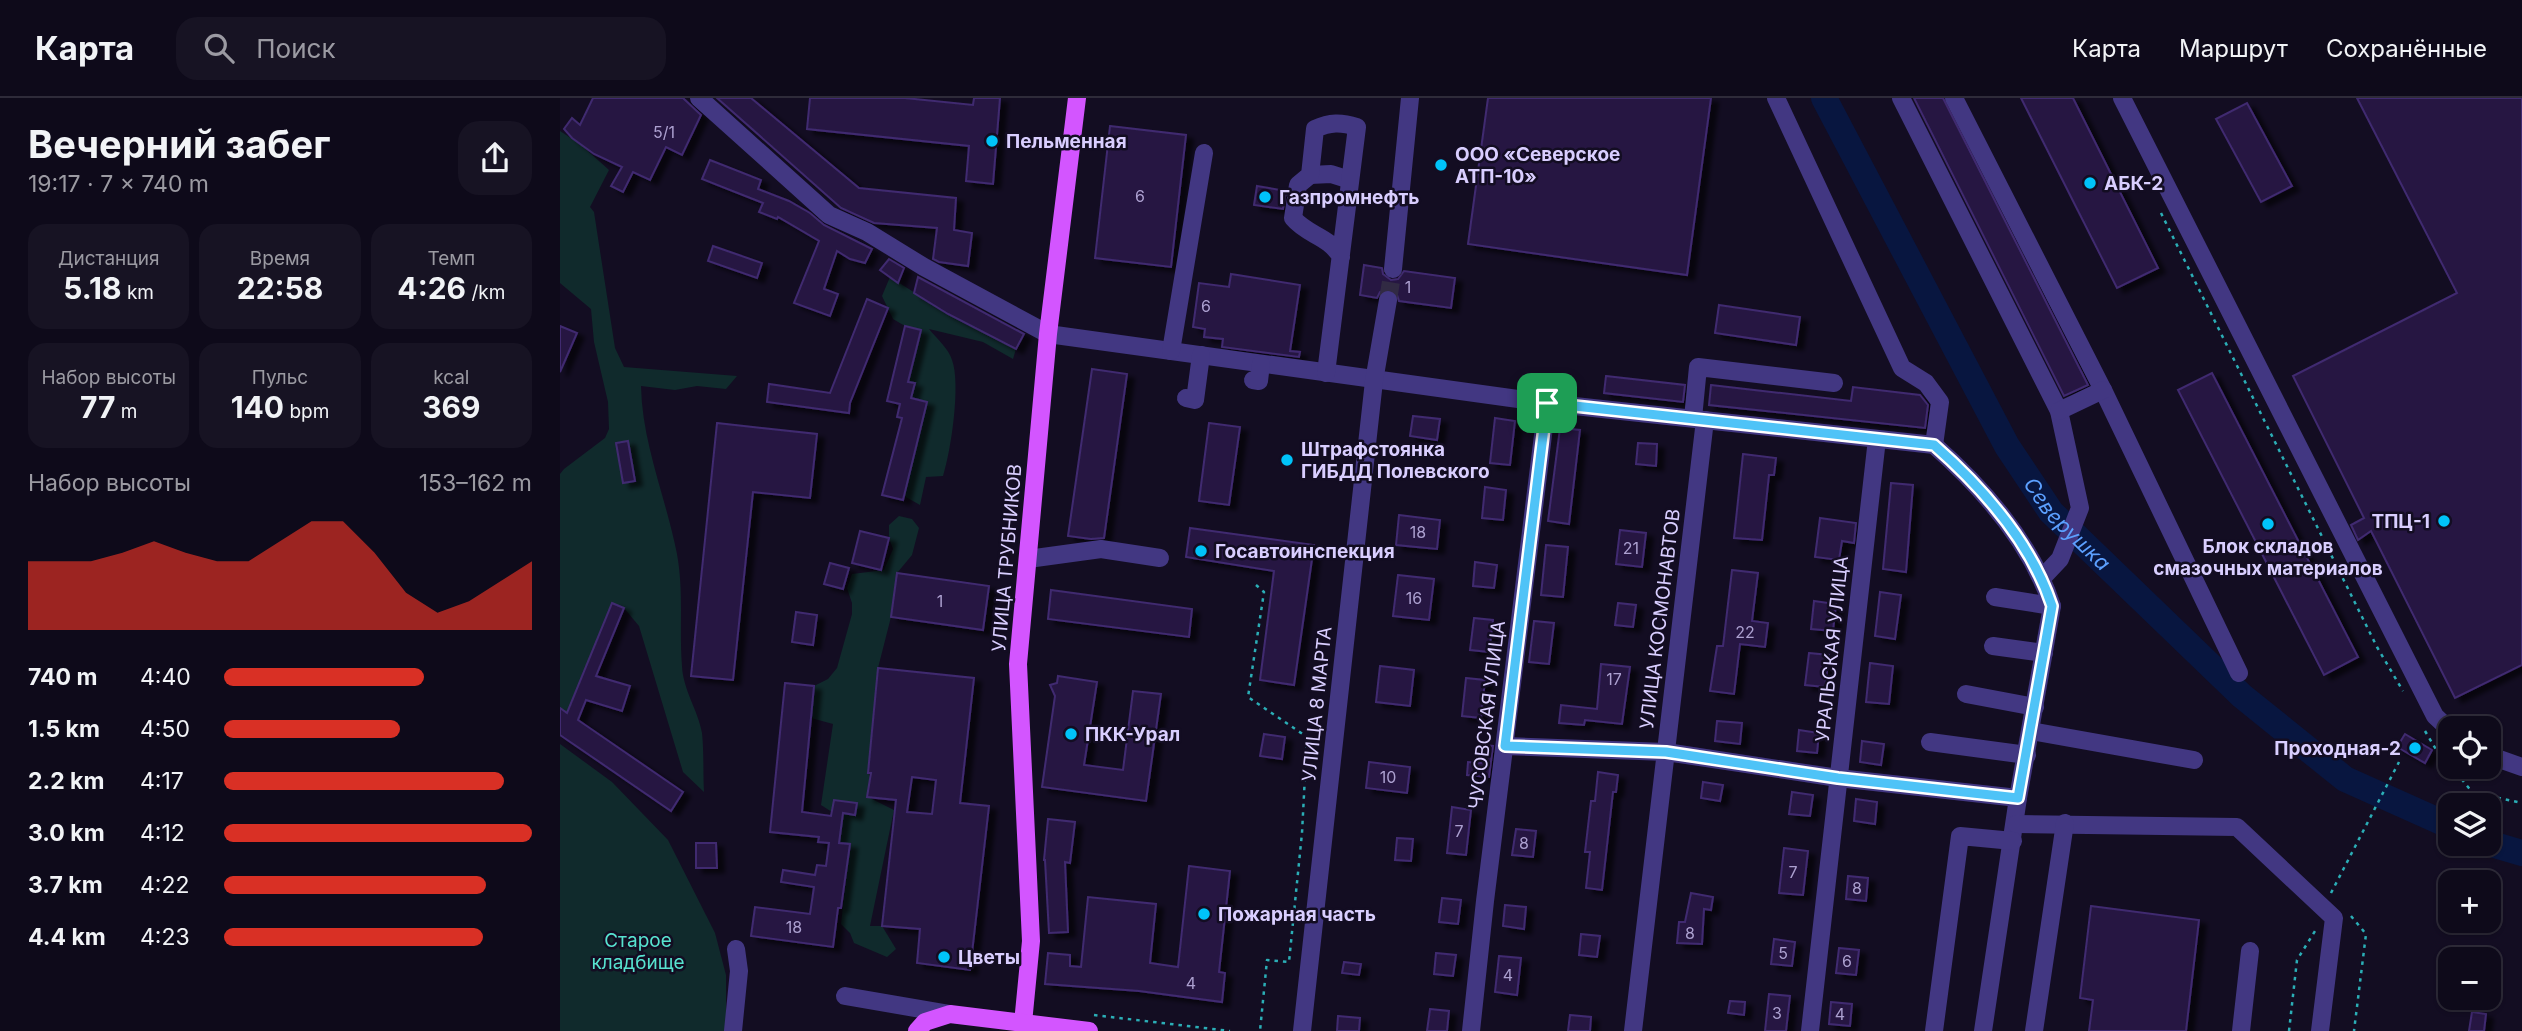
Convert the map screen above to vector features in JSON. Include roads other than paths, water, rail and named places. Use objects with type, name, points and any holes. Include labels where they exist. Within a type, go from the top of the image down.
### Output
[{"type":"main road","name":"УЛИЦА ТРУБНИКОВ","points":[[1023,1023],[1031,941],[1018,664],[1048,334],[1077,98]]},
{"type":"main road","points":[[917,1031],[925,1022],[950,1014],[1023,1023],[1091,1023]]},
{"type":"street","points":[[699,98],[828,215],[867,232],[924,267],[1048,334],[1201,355],[1257,372],[1326,373],[1547,403],[1934,445],[1961,468],[2020,541],[2043,577],[2052,606],[2018,798],[1983,1031]]},
{"type":"street","points":[[1393,269],[1410,98]]},
{"type":"street","points":[[1776,98],[1902,368],[1926,383],[1940,402],[1934,445]]},
{"type":"street","points":[[1901,98],[2059,411],[2081,508],[2060,559],[2043,577]]},
{"type":"street","points":[[1954,98],[2102,390],[2239,673]]},
{"type":"street","points":[[2122,98],[2423,694],[2438,719]]},
{"type":"street","points":[[1310,175],[1315,129],[1326,124],[1348,124],[1357,127],[1326,373]]},
{"type":"street","points":[[1171,351],[1204,153]]},
{"type":"street","points":[[1340,257],[1334,246],[1305,229],[1293,218],[1298,185],[1310,175],[1331,174],[1350,180]]},
{"type":"street","name":"УЛИЦА 8 МАРТА","points":[[1302,1031],[1374,381],[1388,300]]},
{"type":"street","points":[[1186,398],[1195,400],[1201,355]]},
{"type":"street","name":"УЛИЦА КОСМОНАВТОВ","points":[[1633,1031],[1666,752],[1699,419],[1698,366],[1834,383]]},
{"type":"street","points":[[2059,411],[2102,390]]},
{"type":"street","name":"ЧУСОВСКАЯ УЛИЦА","points":[[1471,1031],[1547,403]]},
{"type":"street","name":"УРАЛЬСКАЯ УЛИЦА","points":[[1810,1031],[1877,439]]},
{"type":"street","points":[[1028,559],[1101,549],[1160,558]]},
{"type":"street","points":[[1995,597],[2052,606]]},
{"type":"street","points":[[1993,646],[2044,653]]},
{"type":"street","points":[[1966,694],[2035,707]]},
{"type":"street","points":[[2031,732],[2194,760]]},
{"type":"street","points":[[1930,741],[2027,755]]},
{"type":"street","points":[[1505,746],[1666,752],[1838,778],[2018,798]]},
{"type":"street","points":[[2501,760],[2522,767]]},
{"type":"street","points":[[2034,1031],[2065,823]]},
{"type":"street","points":[[1934,1031],[1960,836],[2014,833],[2065,823],[2237,827],[2334,918],[2320,1031]]},
{"type":"street","points":[[733,1031],[743,972],[736,949]]},
{"type":"street","points":[[2241,1031],[2249,951]]},
{"type":"street","points":[[845,996],[950,1014]]},
{"type":"waterway","name":"Северушка","points":[[1824,98],[2007,446],[2051,512],[2242,696],[2345,779],[2438,821]]},
{"type":"waterway","name":"Северушка","points":[[2501,847],[2522,853]]},
{"type":"tunnel","points":[[1388,300],[1393,269]]},
{"type":"place","name":"Пельменная","points":[[992,141]]},
{"type":"place","name":"ООО «Северское АТП-10»","points":[[1441,165]]},
{"type":"place","name":"АБК-2","points":[[2090,183]]},
{"type":"place","name":"Газпромнефть","points":[[1265,197]]},
{"type":"place","name":"Штрафстоянка ГИБДД Полевского","points":[[1287,460]]},
{"type":"place","name":"ТПЦ-1","points":[[2444,521]]},
{"type":"place","name":"Блок складов смазочных материалов","points":[[2268,524]]},
{"type":"place","name":"Госавтоинспекция","points":[[1201,551]]},
{"type":"place","name":"ПКК-Урал","points":[[1071,734]]},
{"type":"place","name":"Проходная-2","points":[[2415,748]]},
{"type":"place","name":"Пожарная часть","points":[[1204,914]]},
{"type":"place","name":"Цветы","points":[[944,957]]},
{"type":"park label","name":"Старое кладбище","points":[[638,951]]}]
